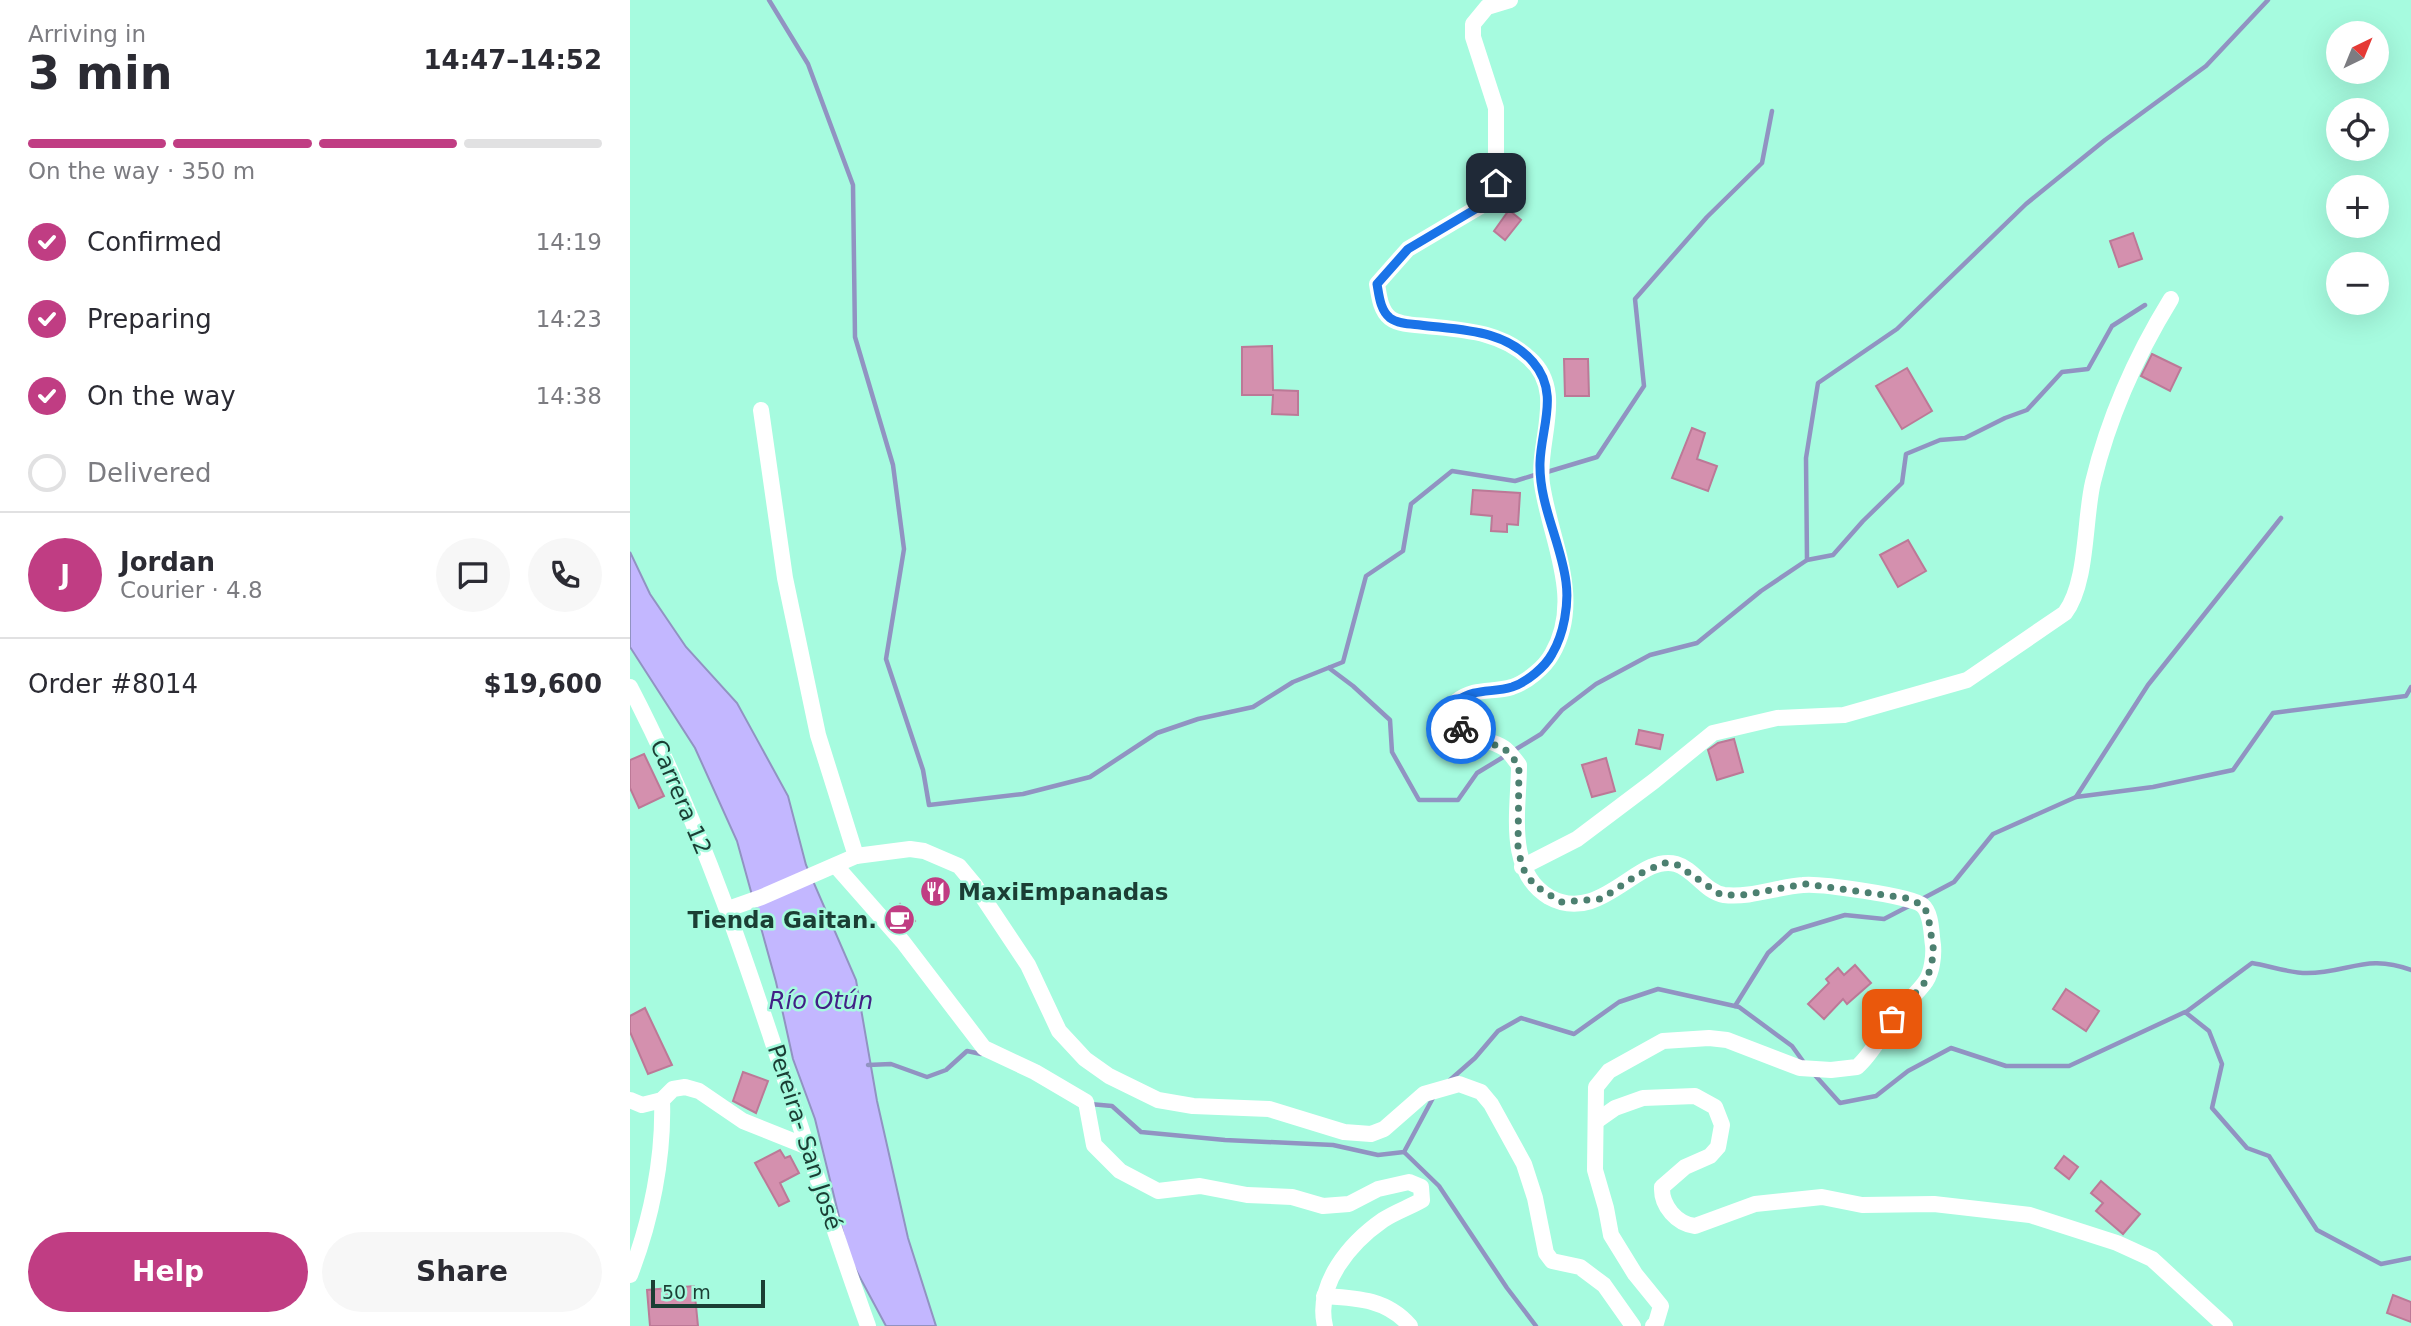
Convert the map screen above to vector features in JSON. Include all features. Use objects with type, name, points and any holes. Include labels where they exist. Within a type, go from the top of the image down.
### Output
[{"type":"street","points":[[1510,0],[1487,7],[1473,24],[1473,37],[1496,108],[1496,183],[1493,194],[1484,204],[1408,249],[1377,284],[1380,303],[1390,318],[1405,324],[1477,331],[1518,348],[1544,375],[1549,401],[1540,462],[1541,483],[1566,581],[1566,608],[1559,639],[1552,655],[1539,670],[1513,687],[1470,693],[1457,701],[1453,720],[1466,734],[1504,748],[1519,765],[1518,847],[1522,867],[1534,885],[1561,902],[1601,899],[1639,874],[1664,863],[1676,864],[1721,895],[1743,895],[1805,884],[1906,898],[1923,905],[1928,915],[1934,953],[1927,980],[1912,995],[1857,1067],[1800,1068],[1727,1040],[1709,1038],[1663,1041],[1609,1071],[1596,1087],[1598,1120],[1595,1170],[1611,1235],[1635,1275],[1661,1306],[1653,1326]]},
{"type":"street","points":[[1522,867],[1577,839],[1713,733],[1777,719],[1844,715],[1967,680],[2065,613],[2077,585],[2092,483],[2118,400],[2143,345],[2171,299]]},
{"type":"street","points":[[761,410],[785,578],[817,735],[856,856]]},
{"type":"street","name":"Carrera 12","points":[[630,687],[667,758],[728,909]]},
{"type":"street","points":[[728,909],[856,856],[910,849],[937,854],[959,866],[974,884],[1028,965],[1059,1031],[1085,1059],[1109,1076],[1157,1100],[1193,1106],[1269,1109],[1343,1132],[1371,1134],[1384,1129],[1424,1094],[1459,1084],[1481,1092],[1491,1104],[1524,1164],[1535,1198],[1546,1254],[1552,1261],[1580,1267],[1604,1285],[1633,1326]]},
{"type":"street","points":[[836,866],[903,942],[984,1048],[1035,1072],[1088,1108],[1094,1145],[1120,1171],[1158,1191],[1200,1186],[1247,1195],[1292,1197],[1323,1206],[1349,1204],[1378,1189],[1417,1183],[1424,1191],[1422,1199],[1381,1222],[1336,1268],[1326,1285],[1322,1309],[1325,1326]]},
{"type":"street","name":"Pereira- San José","points":[[728,909],[868,1326]]},
{"type":"street","points":[[630,1100],[642,1105],[662,1100],[673,1089],[685,1087],[699,1091],[743,1121],[808,1146]]},
{"type":"street","points":[[1598,1120],[1615,1108],[1643,1098],[1695,1096],[1715,1107],[1722,1125],[1718,1147],[1710,1156],[1685,1167],[1662,1187],[1661,1197],[1669,1210],[1687,1225],[1695,1226],[1755,1204],[1822,1197],[1862,1205],[1934,1204],[2017,1213],[2117,1243],[2152,1259],[2225,1326]]},
{"type":"street","points":[[630,1275],[644,1238],[663,1126],[662,1100]]},
{"type":"street","points":[[1324,1296],[1377,1302],[1398,1314],[1410,1326]]},
{"type":"water","name":"Río Otún","points":[[630,552],[650,594],[686,647],[737,703],[788,796],[806,865],[856,980],[877,1101],[908,1238],[936,1326],[886,1326],[849,1257],[815,1119],[793,1059],[776,982],[737,841],[695,748],[630,647]]},
{"type":"building","points":[[1509,210],[1521,220],[1505,240],[1494,231]]},
{"type":"building","points":[[2133,233],[2142,259],[2119,267],[2110,241]]},
{"type":"building","points":[[1272,346],[1273,390],[1298,391],[1298,415],[1272,414],[1273,395],[1242,395],[1242,347]]},
{"type":"building","points":[[2152,354],[2181,368],[2170,391],[2141,376]]},
{"type":"building","points":[[1564,359],[1588,359],[1589,396],[1565,396]]},
{"type":"building","points":[[1907,368],[1932,411],[1902,429],[1876,386]]},
{"type":"building","points":[[1692,428],[1705,433],[1697,459],[1717,466],[1708,491],[1672,478]]},
{"type":"building","points":[[1473,490],[1520,493],[1518,525],[1507,524],[1507,532],[1491,531],[1492,516],[1471,514]]},
{"type":"building","points":[[1908,540],[1926,571],[1898,587],[1880,555]]},
{"type":"building","points":[[1639,730],[1663,735],[1660,749],[1636,744]]},
{"type":"building","points":[[1734,739],[1743,772],[1717,780],[1708,750],[1718,743]]},
{"type":"building","points":[[644,754],[664,796],[639,808],[630,788],[630,760]]},
{"type":"building","points":[[1606,758],[1615,791],[1592,797],[1582,765]]},
{"type":"building","points":[[900,904],[915,921],[907,930],[891,913]]},
{"type":"building","points":[[1855,965],[1871,983],[1847,1004],[1843,999],[1824,1019],[1808,1004],[1829,983],[1826,979],[1838,968],[1844,975]]},
{"type":"building","points":[[2066,989],[2099,1011],[2086,1031],[2053,1009]]},
{"type":"building","points":[[645,1008],[672,1065],[648,1074],[630,1032],[630,1016]]},
{"type":"building","points":[[743,1072],[768,1081],[756,1113],[733,1101]]},
{"type":"building","points":[[780,1150],[785,1158],[790,1156],[799,1173],[780,1183],[789,1201],[779,1206],[755,1163]]},
{"type":"building","points":[[2064,1156],[2078,1167],[2069,1179],[2055,1168]]},
{"type":"building","points":[[2101,1181],[2140,1214],[2123,1234],[2096,1211],[2103,1203],[2091,1193]]},
{"type":"building","points":[[694,1286],[698,1326],[650,1326],[647,1290]]},
{"type":"building","points":[[2393,1295],[2411,1302],[2411,1322],[2387,1313]]},
{"type":"waterway","points":[[769,0],[808,64],[853,185],[855,337],[893,465],[904,549],[886,659],[923,770],[929,805],[1023,794],[1090,777],[1157,733],[1198,719],[1253,707],[1293,682],[1343,662],[1366,576],[1403,551],[1411,504],[1452,471],[1515,481],[1538,474]]},
{"type":"waterway","points":[[1513,751],[1541,734],[1562,710],[1596,684],[1650,655],[1697,643],[1761,591],[1807,560],[1806,458],[1818,383],[1897,329],[2026,204],[2105,140],[2206,66],[2268,0]]},
{"type":"waterway","points":[[1547,472],[1597,457],[1644,386],[1635,299],[1707,217],[1762,163],[1772,111]]},
{"type":"waterway","points":[[1807,560],[1833,555],[1902,483],[1906,454],[1940,440],[1965,438],[2027,410],[2062,372],[2088,369],[2112,326],[2145,305]]},
{"type":"waterway","points":[[1920,900],[1954,882],[1993,834],[2076,797],[2148,685],[2281,518]]},
{"type":"waterway","points":[[1329,668],[1390,720],[1392,752],[1419,800],[1458,800],[1477,773],[1505,756]]},
{"type":"waterway","points":[[2076,797],[2153,787],[2233,770],[2273,713],[2406,696],[2411,687]]},
{"type":"waterway","points":[[1735,1006],[1768,953],[1792,931],[1845,915],[1884,919],[1909,906]]},
{"type":"waterway","points":[[2186,1012],[2252,963],[2307,973],[2370,963],[2396,965],[2411,970]]},
{"type":"waterway","points":[[1450,1080],[1475,1058],[1498,1031],[1521,1018],[1574,1034],[1619,1002],[1658,989],[1739,1007],[1792,1046],[1805,1064]]},
{"type":"waterway","points":[[1813,1073],[1840,1103],[1876,1096],[1908,1071],[1951,1048],[2006,1066],[2069,1066],[2185,1012],[2209,1031],[2222,1064],[2212,1108],[2247,1148],[2269,1156],[2317,1230],[2381,1264],[2411,1258]]},
{"type":"waterway","points":[[868,1065],[891,1064],[927,1077],[946,1070],[967,1051],[981,1054]]},
{"type":"waterway","points":[[1090,1104],[1112,1106],[1141,1132],[1225,1140],[1333,1145],[1378,1155],[1404,1152],[1434,1096]]},
{"type":"waterway","points":[[1404,1152],[1439,1186],[1507,1288],[1536,1326]]},
{"type":"way so far","points":[[1461,729],[1474,738],[1504,748],[1519,765],[1518,847],[1522,867],[1534,885],[1561,902],[1601,899],[1639,874],[1664,863],[1676,864],[1721,895],[1743,895],[1805,884],[1906,898],[1923,905],[1928,915],[1934,953],[1927,980],[1892,1019]]},
{"type":"place","name":"MaxiEmpanadas","points":[[935,892]]},
{"type":"place","name":"Tienda Gaitan.","points":[[900,920]]},
{"type":"route","points":[[1461,729],[1453,720],[1457,701],[1470,693],[1513,687],[1539,670],[1552,655],[1559,639],[1566,608],[1566,581],[1550,528],[1541,483],[1540,462],[1549,401],[1544,375],[1518,348],[1477,331],[1405,324],[1390,318],[1380,303],[1377,284],[1390,266],[1408,249],[1484,204],[1493,194],[1496,183]]}]
